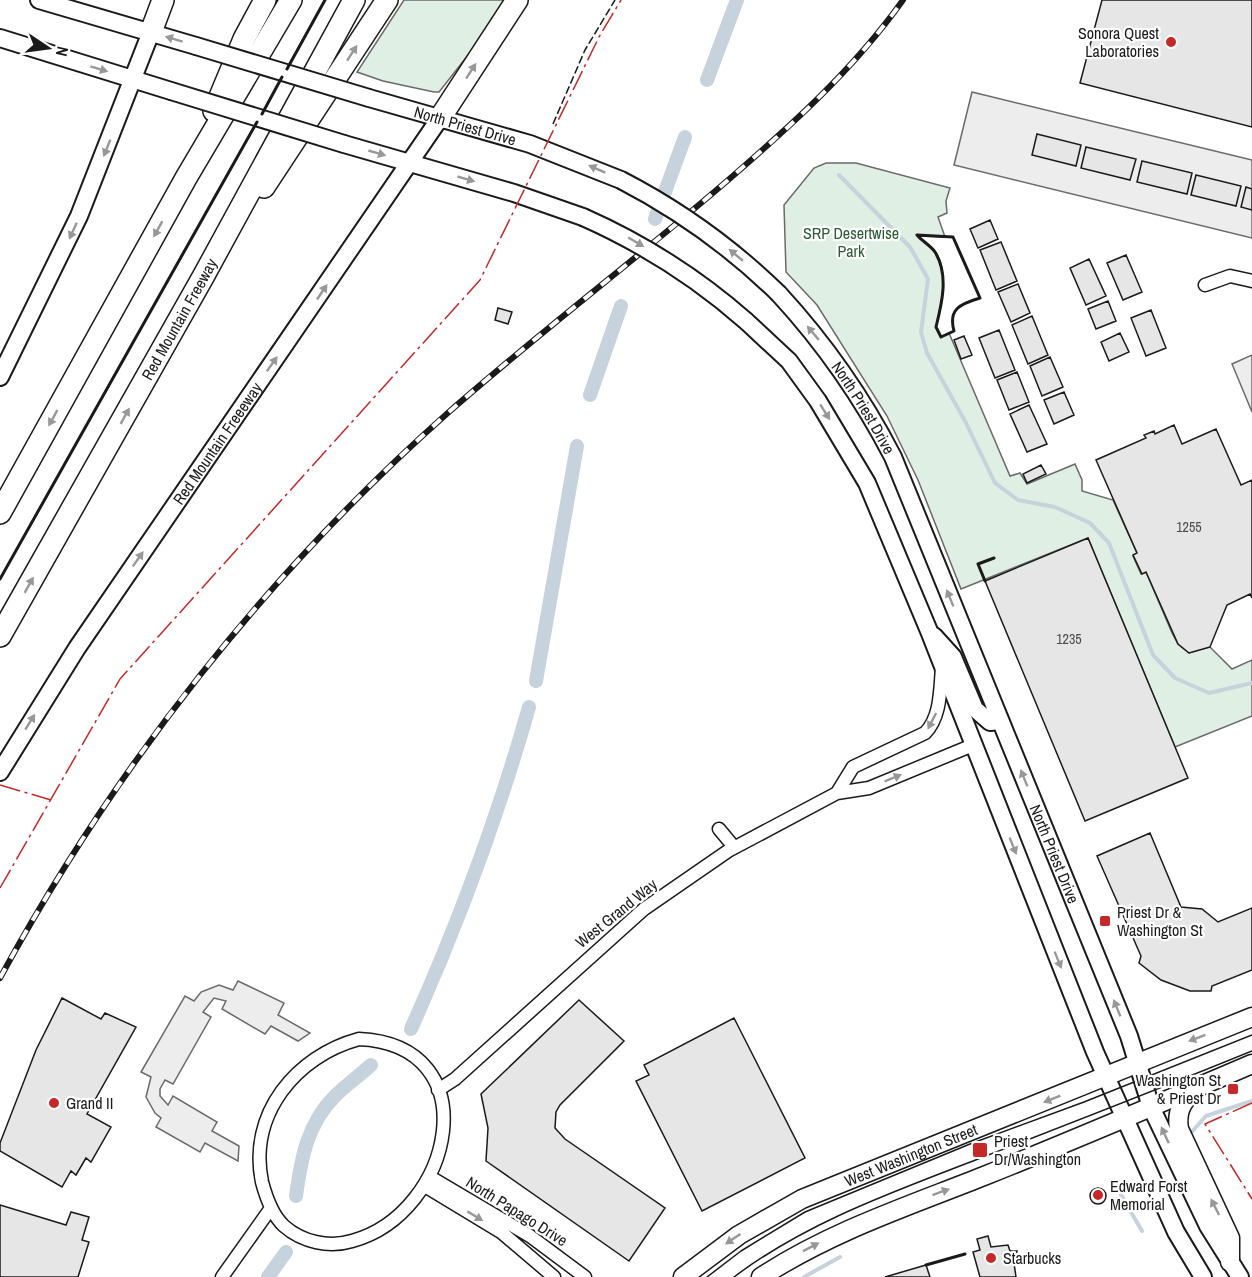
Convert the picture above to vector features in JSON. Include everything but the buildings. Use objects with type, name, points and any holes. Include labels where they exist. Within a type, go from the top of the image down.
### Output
[{"type":"highway","points":[[151,33],[163,0]]},
{"type":"highway","points":[[186,178],[244,39],[265,0]]},
{"type":"highway","points":[[0,513],[186,178],[291,0]]},
{"type":"highway","name":"Red Mountain Freeway","points":[[0,636],[203,277],[354,0]]},
{"type":"highway","points":[[203,277],[387,0]]},
{"type":"highway","points":[[440,118],[517,0]]},
{"type":"main road","name":"North Priest Drive","points":[[41,0],[551,151],[621,180],[698,226],[735,254],[779,294],[834,360],[883,437],[902,477],[1138,1063],[1151,1107],[1208,1226],[1235,1270]]},
{"type":"main road","points":[[0,377],[80,216],[151,33]]},
{"type":"main road","name":"North Priest Drive","points":[[0,38],[522,196],[583,217],[626,236],[701,282],[789,361],[844,443],[867,483],[929,631],[1106,1077],[1176,1232],[1203,1277]]},
{"type":"main road","name":"Red Mountain Freeeway","points":[[0,772],[82,640],[440,118]]},
{"type":"main road","points":[[929,631],[953,657],[975,709],[983,719],[990,722],[1000,721]]},
{"type":"main road","name":"West Washington Street","points":[[683,1277],[739,1235],[802,1199],[1252,1017]]},
{"type":"main road","points":[[761,1277],[801,1252],[856,1224],[1124,1119],[1252,1064]]},
{"type":"main road","points":[[1195,1088],[1180,1106],[1177,1118],[1179,1130],[1230,1238],[1235,1270]]},
{"type":"street","points":[[1205,285],[1230,276],[1252,281]]},
{"type":"street","points":[[837,793],[854,766],[925,733],[932,726],[940,695],[942,664]]},
{"type":"street","name":"West Grand Way","points":[[438,1090],[455,1079],[644,909],[734,847],[837,793],[869,788],[973,745]]},
{"type":"street","points":[[719,829],[734,847]]},
{"type":"street","points":[[359,1039],[386,1041],[401,1047],[427,1067],[438,1090],[443,1132],[427,1182],[393,1222],[362,1238],[332,1244],[304,1239],[282,1224],[271,1208],[262,1178],[260,1155],[265,1123],[281,1091],[294,1074],[334,1047],[359,1039]]},
{"type":"street","name":"North Papago Drive","points":[[427,1182],[501,1232],[554,1277]]},
{"type":"street","name":"North Papago Drive","points":[[427,1182],[530,1236],[585,1277]]},
{"type":"street","points":[[222,1277],[271,1208]]},
{"type":"green space","points":[[404,0],[506,0],[476,45],[439,92],[434,92],[383,81],[357,72]]},
{"type":"green space","name":"SRP Desertwise Park","points":[[826,163],[856,163],[950,188],[946,201],[947,213],[938,217],[945,237],[918,236],[938,256],[943,275],[936,327],[941,337],[949,333],[1010,476],[1020,473],[1027,484],[1075,464],[1082,480],[1082,491],[1113,500],[1137,553],[1133,556],[1141,574],[1146,572],[1178,644],[1189,653],[1210,647],[1232,669],[1252,660],[1252,716],[1175,747],[1088,538],[961,589],[918,480],[887,416],[817,305],[786,272],[784,205],[814,168]]},
{"type":"shaded area","points":[[972,92],[1252,160],[1252,238],[954,165]]},
{"type":"shaded area","points":[[1252,355],[1252,412],[1232,364]]},
{"type":"shaded area","points":[[238,981],[284,1003],[278,1015],[310,1033],[298,1041],[271,1026],[265,1034],[222,1009],[226,1001],[214,998],[203,1012],[211,1017],[173,1084],[165,1080],[160,1089],[160,1096],[168,1105],[173,1096],[217,1122],[212,1131],[239,1146],[238,1161],[205,1143],[200,1152],[156,1127],[161,1118],[155,1113],[146,1097],[151,1077],[141,1072],[185,996],[194,1001],[201,992],[219,985],[233,990]]},
{"type":"waterway","points":[[707,80],[737,0]]},
{"type":"waterway","points":[[655,219],[685,137]]},
{"type":"waterway","points":[[839,175],[910,247],[928,279],[921,332],[927,353],[965,421],[995,483],[1018,500],[1055,507],[1090,523],[1109,543],[1153,655],[1175,678],[1209,693],[1252,683]]},
{"type":"waterway","points":[[590,395],[621,306]]},
{"type":"waterway","points":[[536,681],[577,446]]},
{"type":"waterway","points":[[411,1029],[476,870],[504,790],[529,707]]},
{"type":"waterway","points":[[296,1196],[303,1155],[318,1118],[335,1096],[371,1065]]},
{"type":"waterway","points":[[1189,1135],[1206,1116],[1252,1101]]},
{"type":"waterway","points":[[1120,1193],[1142,1231]]},
{"type":"waterway","points":[[268,1277],[286,1252]]},
{"type":"waterway","points":[[804,1277],[840,1257]]},
{"type":"tram line","points":[[707,1277],[741,1251],[805,1212],[970,1144],[1084,1102],[1252,1035]]},
{"type":"tram line","points":[[734,1277],[791,1240],[852,1210],[1252,1051]]},
{"type":"railway","points":[[0,978],[45,899],[145,747],[258,605],[319,538],[383,473],[450,411],[745,166],[793,122],[862,52],[903,0]]},
{"type":"fence","points":[[553,124],[585,50],[615,0]]},
{"type":"wall","points":[[287,69],[325,0]]},
{"type":"wall","points":[[262,114],[282,77]]},
{"type":"wall","points":[[0,579],[257,122]]},
{"type":"wall","points":[[917,235],[953,237],[980,298],[957,308],[953,317],[954,331],[941,337],[936,327],[942,299],[942,270],[935,252],[917,235]]},
{"type":"wall","points":[[985,581],[978,564],[994,558]]},
{"type":"wall","points":[[926,1265],[965,1254]]},
{"type":"power","points":[[0,888],[120,679],[480,280],[599,37],[621,0]]},
{"type":"power","points":[[0,785],[51,800]]},
{"type":"power","points":[[1252,1103],[1205,1124],[1252,1199]]},
{"type":"place","name":"Sonora Quest Laboratories","points":[[1171,42]]},
{"type":"place","name":"Priest Dr & Washington St","points":[[1105,921]]},
{"type":"place","name":"Washington St & Priest Dr","points":[[1233,1089]]},
{"type":"place","name":"Grand II","points":[[54,1103]]},
{"type":"place","name":"Priest Dr/Washington","points":[[980,1150]]},
{"type":"place","name":"Edward Forst Memorial","points":[[1098,1195]]},
{"type":"place","name":"Starbucks","points":[[991,1258]]}]
